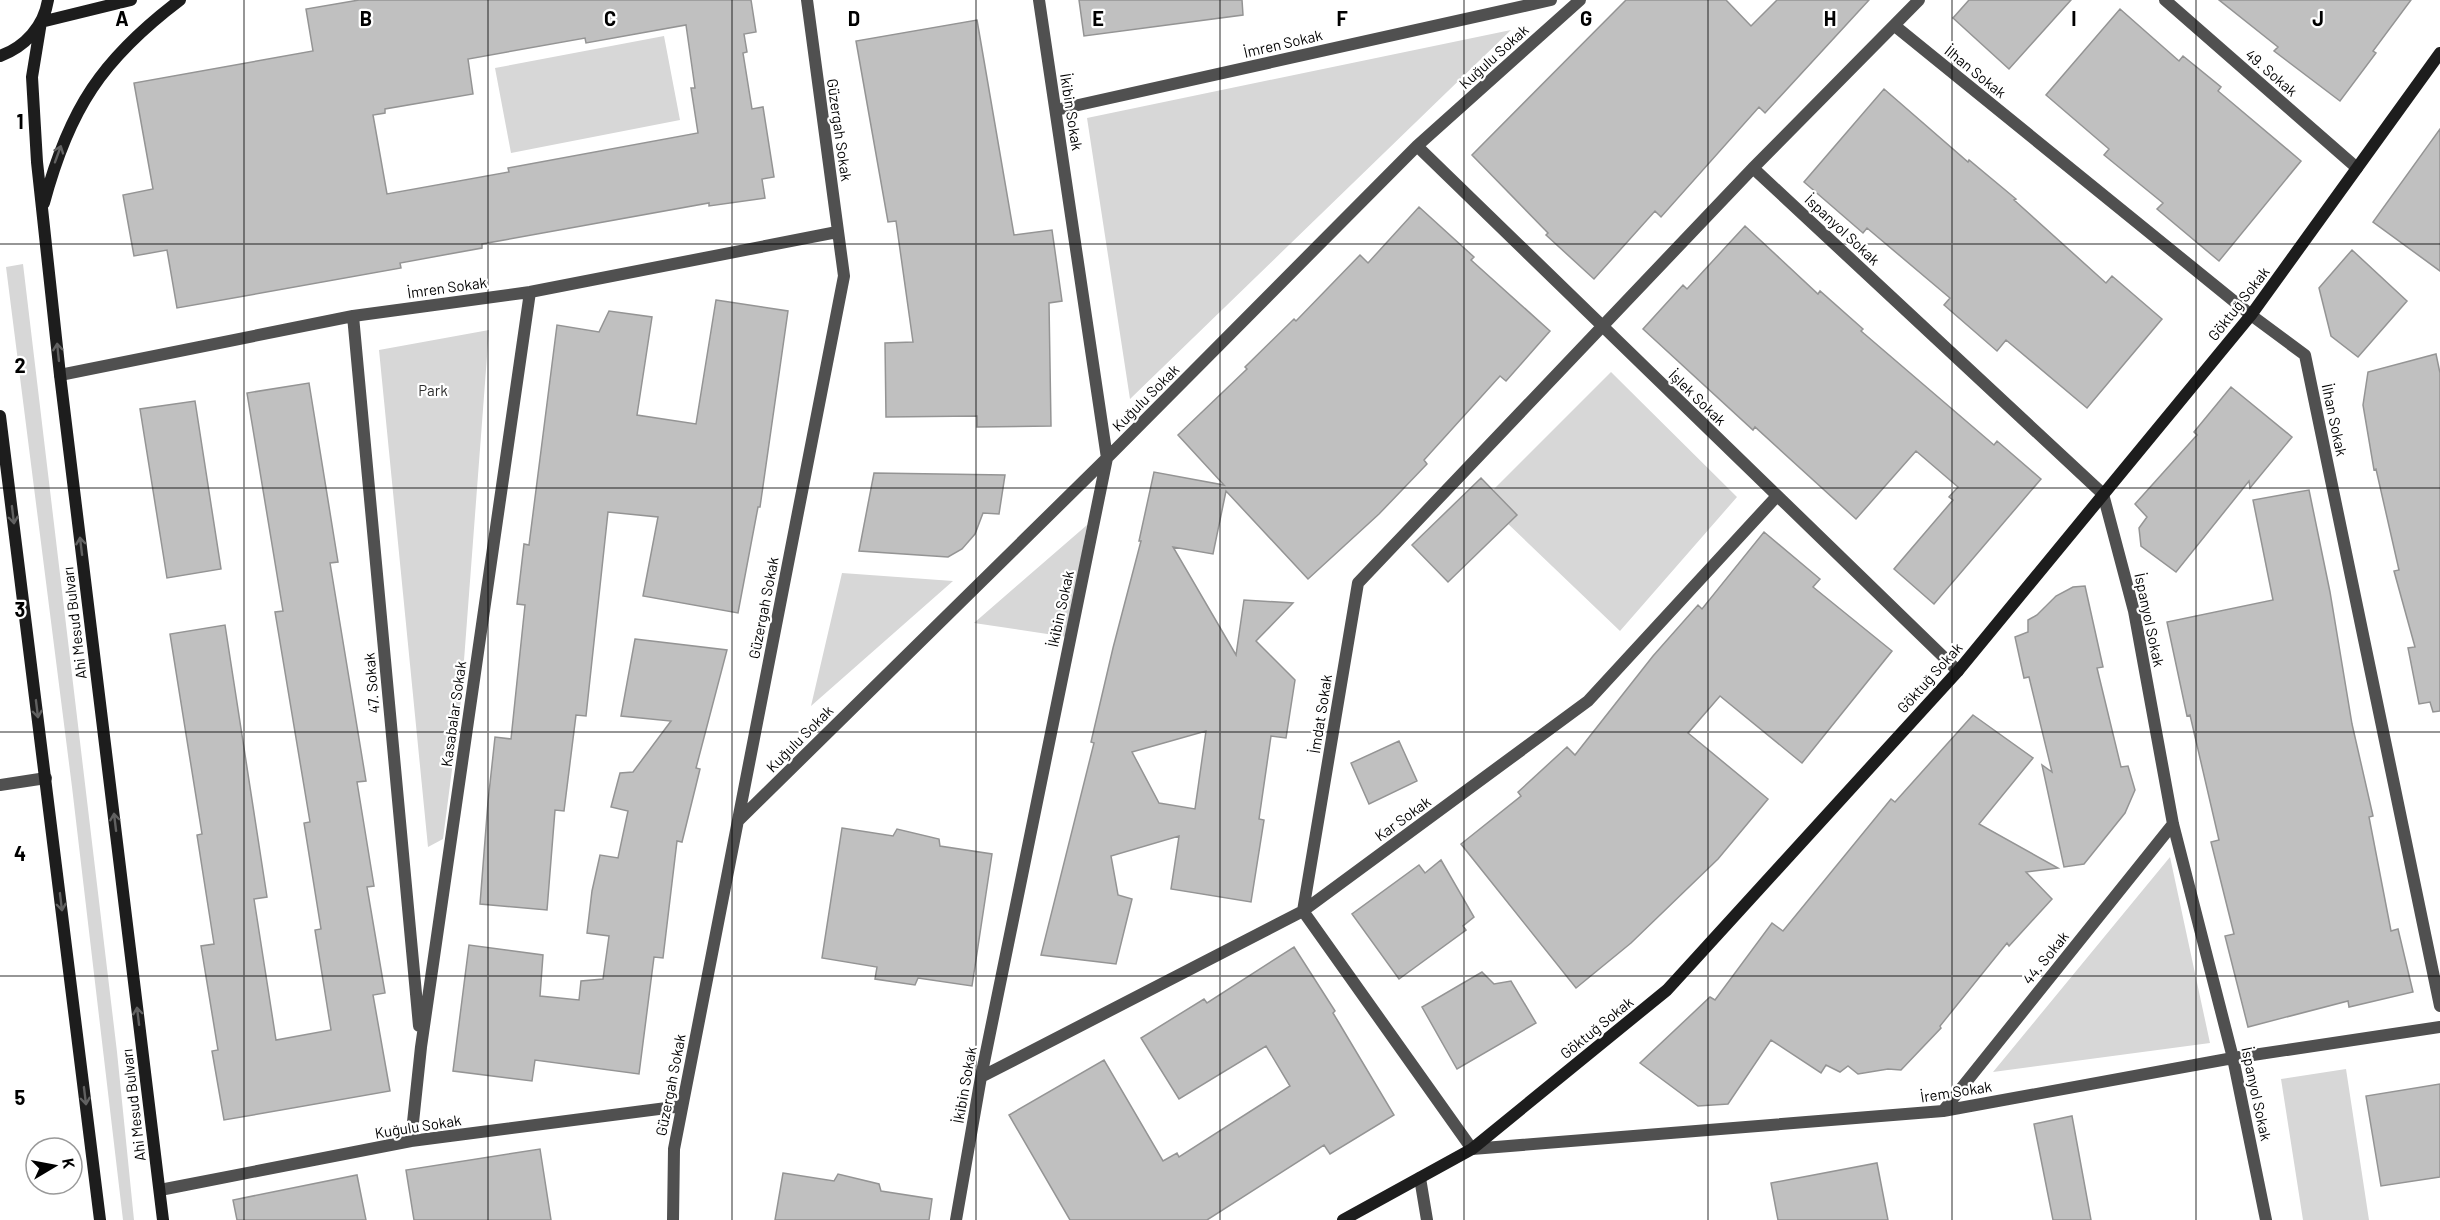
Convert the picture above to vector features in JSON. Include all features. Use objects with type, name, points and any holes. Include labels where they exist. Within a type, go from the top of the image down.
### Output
[{"type":"main road","name":"Ahi Mesud Bulvarı","points":[[48,0],[41,22],[32,77],[42,210],[163,1220]]},
{"type":"main road","points":[[41,22],[131,0]]},
{"type":"main road","points":[[42,210],[66,133],[89,91],[126,46],[146,26],[180,0]]},
{"type":"main road","name":"Ahi Mesud Bulvarı","points":[[0,56],[18,48],[41,22]]},
{"type":"main road","name":"Göktuğ Sokak","points":[[1343,1220],[1472,1149],[1667,990],[1958,671],[2251,315],[2440,53]]},
{"type":"main road","points":[[0,416],[100,1220]]},
{"type":"street","name":"Güzergah Sokak","points":[[672,1220],[674,1149],[844,276],[807,0]]},
{"type":"street","name":"İkibin Sokak","points":[[956,1220],[981,1077],[1107,458],[1039,0]]},
{"type":"street","name":"İmren Sokak","points":[[1056,110],[1551,0]]},
{"type":"street","name":"Kuğulu Sokak","points":[[738,821],[1107,458],[1417,146],[1580,0]]},
{"type":"street","name":"İmdat Sokak","points":[[1303,911],[1358,583],[1753,168],[1919,0]]},
{"type":"street","name":"49. Sokak","points":[[2165,0],[2357,168]]},
{"type":"street","name":"İlhan Sokak","points":[[1895,26],[2251,315],[2305,355],[2440,1005]]},
{"type":"street","name":"İşlek Sokak","points":[[1417,146],[1958,671]]},
{"type":"street","name":"İspanyol Sokak","points":[[1753,168],[2103,494],[2134,611],[2173,824],[2234,1058],[2266,1220]]},
{"type":"street","name":"İmren Sokak","points":[[60,375],[353,316],[530,292],[837,232]]},
{"type":"street","name":"Kasabalar Sokak","points":[[411,1141],[421,1047],[530,292]]},
{"type":"street","name":"47. Sokak","points":[[353,316],[421,1047]]},
{"type":"street","name":"Kar Sokak","points":[[981,1077],[1303,911],[1588,701],[1777,496]]},
{"type":"street","points":[[0,785],[46,778]]},
{"type":"street","name":"44. Sokak","points":[[1943,1111],[2173,824]]},
{"type":"street","points":[[1303,911],[1472,1149]]},
{"type":"street","name":"İrem Sokak","points":[[1472,1149],[1943,1111],[2234,1058],[2440,1028]]},
{"type":"street","name":"Kuğulu Sokak","points":[[160,1190],[411,1141],[682,1106]]},
{"type":"street","points":[[1420,1178],[1427,1220]]},
{"type":"green space","points":[[1511,30],[1130,399],[1087,118]]},
{"type":"green space","points":[[664,36],[680,120],[511,153],[495,68]]},
{"type":"green space","points":[[23,264],[117,1052],[134,1220],[123,1220],[72,787],[6,267]]},
{"type":"green space","name":"Park","points":[[489,330],[461,700],[443,839],[428,847],[379,350]]},
{"type":"green space","points":[[1611,372],[1737,497],[1620,631],[1483,500]]},
{"type":"green space","points":[[1087,525],[1067,637],[974,623]]},
{"type":"green space","points":[[842,573],[953,581],[811,706]]},
{"type":"green space","points":[[2170,857],[2210,1043],[1993,1072]]},
{"type":"green space","points":[[2346,1069],[2369,1220],[2303,1220],[2281,1079]]},
{"type":"building","points":[[359,0],[751,0],[756,32],[744,34],[747,52],[743,53],[752,109],[763,107],[774,177],[762,179],[765,198],[709,206],[709,203],[482,244],[482,248],[400,263],[401,268],[177,308],[167,250],[134,256],[123,195],[153,189],[134,83],[313,51],[306,9]],"holes":[[[686,25],[695,88],[691,88],[698,133],[508,168],[509,172],[387,194],[373,115],[385,113],[385,109],[473,94],[468,59],[585,38],[586,43]]]},
{"type":"building","points":[[1079,0],[1242,0],[1243,15],[1084,36]]},
{"type":"building","points":[[1626,0],[1726,0],[1751,26],[1777,0],[1869,0],[1765,113],[1759,107],[1661,217],[1655,211],[1594,279],[1546,235],[1548,233],[1472,155]]},
{"type":"building","points":[[1969,0],[2071,0],[2009,69],[1953,18]]},
{"type":"building","points":[[2219,0],[2411,0],[2373,51],[2376,53],[2340,101],[2274,51],[2278,47]]},
{"type":"building","points":[[2120,9],[2179,61],[2183,56],[2221,87],[2218,91],[2301,161],[2219,261],[2157,209],[2163,203],[2104,155],[2109,149],[2046,95]]},
{"type":"building","points":[[977,20],[1014,235],[1052,230],[1062,301],[1049,303],[1051,426],[977,427],[977,416],[886,417],[885,343],[913,342],[896,221],[888,222],[856,41]]},
{"type":"building","points":[[1884,89],[1968,162],[1969,160],[2016,199],[2014,200],[2106,283],[2112,276],[2162,319],[2087,408],[2006,340],[1997,351],[1944,305],[1950,298],[1867,228],[1863,233],[1804,182]]},
{"type":"building","points":[[2440,129],[2440,271],[2373,222]]},
{"type":"building","points":[[1419,207],[1474,257],[1471,260],[1550,331],[1506,381],[1500,376],[1424,460],[1427,464],[1379,514],[1308,579],[1226,491],[1213,554],[1173,547],[1236,655],[1244,600],[1293,603],[1256,641],[1295,680],[1286,738],[1271,736],[1259,819],[1264,820],[1251,902],[1171,889],[1179,836],[1111,856],[1118,895],[1132,899],[1116,964],[1041,955],[1094,743],[1091,742],[1141,541],[1139,541],[1154,472],[1224,485],[1178,435],[1247,369],[1245,367],[1294,319],[1296,321],[1360,255],[1368,263]],"holes":[[[1206,731],[1195,809],[1159,803],[1132,752]]]},
{"type":"building","points":[[1745,226],[1818,294],[1820,291],[1863,329],[1861,331],[1994,445],[1997,441],[2041,479],[1934,604],[1894,569],[1953,500],[1949,497],[1958,487],[1916,451],[1856,519],[1755,427],[1753,430],[1643,329],[1683,285],[1687,289]]},
{"type":"building","points":[[2352,250],[2407,301],[2358,357],[2331,336],[2319,288]]},
{"type":"building","points":[[716,300],[788,311],[760,507],[758,507],[738,613],[643,596],[658,517],[608,512],[586,716],[576,715],[564,811],[555,810],[547,910],[480,904],[495,737],[511,739],[525,605],[517,604],[524,544],[529,545],[557,325],[599,332],[609,311],[652,317],[637,415],[696,424]]},
{"type":"building","points":[[2436,354],[2440,373],[2440,711],[2433,712],[2430,702],[2419,704],[2408,648],[2415,647],[2394,571],[2399,570],[2376,469],[2374,470],[2363,405],[2368,372]]},
{"type":"building","points":[[309,383],[338,562],[330,563],[366,781],[357,782],[374,886],[367,887],[385,993],[373,995],[390,1091],[224,1120],[212,1051],[218,1050],[201,946],[214,944],[197,835],[202,834],[170,634],[225,625],[267,897],[254,899],[276,1040],[331,1030],[315,930],[321,929],[304,823],[310,822],[275,612],[283,611],[247,393]]},
{"type":"building","points":[[2231,387],[2292,437],[2250,488],[2249,481],[2176,572],[2141,546],[2139,528],[2147,517],[2135,504],[2197,435],[2194,432]]},
{"type":"building","points":[[195,401],[221,569],[167,578],[140,409]]},
{"type":"building","points":[[874,473],[1005,475],[999,514],[983,513],[975,534],[962,549],[948,557],[859,551]]},
{"type":"building","points":[[1481,478],[1517,515],[1448,582],[1412,545]]},
{"type":"building","points":[[2309,490],[2330,592],[2352,724],[2373,816],[2369,817],[2391,931],[2398,929],[2413,992],[2349,1007],[2348,1001],[2248,1027],[2225,936],[2234,934],[2211,842],[2219,840],[2190,715],[2187,716],[2167,622],[2273,600],[2253,500]]},
{"type":"building","points":[[1764,532],[1820,579],[1813,587],[1892,651],[1802,763],[1720,696],[1688,733],[1768,799],[1718,859],[1631,943],[1576,988],[1461,844],[1521,796],[1518,792],[1567,747],[1575,755],[1653,656],[1698,605],[1702,609]]},
{"type":"building","points":[[2085,586],[2103,667],[2097,668],[2121,767],[2128,766],[2135,790],[2125,813],[2084,864],[2064,867],[2042,765],[2052,772],[2029,677],[2024,678],[2015,637],[2028,632],[2028,620],[2037,615],[2056,596],[2073,587]]},
{"type":"building","points":[[635,639],[727,650],[696,768],[700,769],[682,842],[677,841],[663,958],[654,957],[639,1074],[535,1060],[532,1081],[453,1071],[469,945],[543,955],[540,996],[579,1000],[581,981],[603,979],[609,936],[587,933],[592,891],[600,855],[618,858],[628,811],[611,807],[620,773],[633,772],[671,721],[621,716]]},
{"type":"building","points":[[1973,715],[2033,758],[1979,824],[2058,868],[2026,872],[2052,899],[2009,946],[2007,943],[1940,1026],[1941,1028],[1901,1070],[1888,1069],[1858,1074],[1848,1066],[1840,1072],[1826,1065],[1821,1073],[1771,1040],[1728,1104],[1698,1106],[1640,1063],[1710,997],[1715,1000],[1772,923],[1783,931],[1891,799],[1895,802]]},
{"type":"building","points":[[1399,741],[1417,781],[1369,804],[1351,763]]},
{"type":"building","points":[[842,828],[893,836],[897,829],[939,839],[940,846],[992,854],[972,986],[918,978],[915,985],[875,979],[877,967],[822,958]]},
{"type":"building","points":[[1441,860],[1474,917],[1463,926],[1466,930],[1399,979],[1352,914],[1419,865],[1425,873]]},
{"type":"building","points":[[1294,947],[1335,1011],[1333,1013],[1394,1115],[1330,1154],[1324,1145],[1207,1220],[1070,1220],[1009,1115],[1104,1060],[1163,1161],[1177,1153],[1179,1157],[1290,1086],[1266,1046],[1179,1099],[1141,1038],[1204,999],[1207,1003]]},
{"type":"building","points":[[1482,972],[1494,984],[1511,981],[1536,1023],[1457,1069],[1422,1007]]},
{"type":"building","points":[[2440,1084],[2440,1177],[2381,1186],[2366,1096]]},
{"type":"building","points":[[2072,1116],[2091,1220],[2053,1220],[2034,1124]]},
{"type":"building","points":[[540,1149],[551,1220],[414,1220],[406,1170]]},
{"type":"building","points":[[1877,1163],[1888,1220],[1778,1220],[1771,1183]]},
{"type":"building","points":[[783,1173],[834,1181],[838,1174],[879,1184],[881,1191],[932,1199],[929,1220],[775,1220]]},
{"type":"building","points":[[357,1175],[366,1220],[237,1220],[233,1200]]}]
